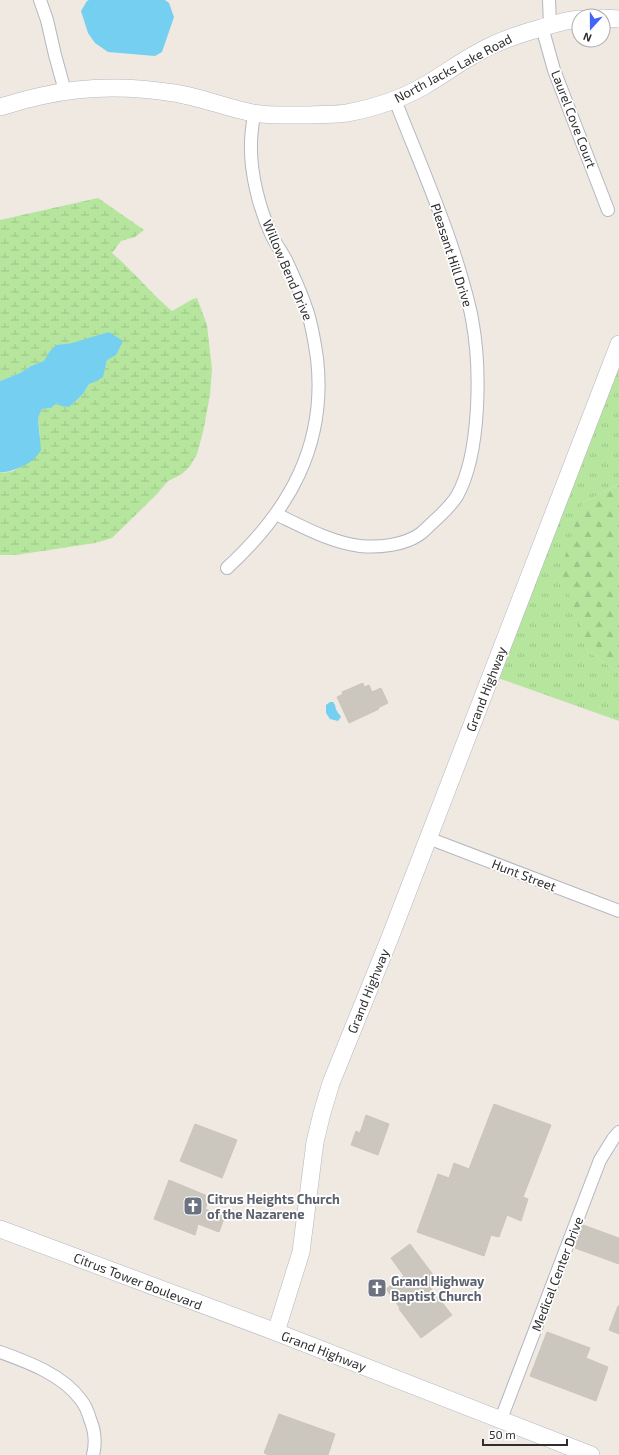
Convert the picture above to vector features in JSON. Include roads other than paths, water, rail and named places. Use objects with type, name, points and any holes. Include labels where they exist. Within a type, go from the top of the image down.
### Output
[{"type":"street","points":[[40,0],[47,20],[65,91]]},
{"type":"street","name":"Laurel Cove Court","points":[[550,0],[546,26],[554,70],[608,210]]},
{"type":"street","name":"North Jacks Lake Road","points":[[0,107],[65,91],[118,88],[142,89],[205,99],[254,113],[279,115],[346,113],[371,108],[395,100],[423,87],[493,44],[524,32],[571,21]]},
{"type":"street","name":"Pleasant Hill Drive","points":[[276,514],[322,536],[342,542],[367,546],[398,543],[420,534],[450,507],[465,478],[476,420],[476,350],[472,319],[464,285],[445,225],[395,100]]},
{"type":"street","name":"Willow Bend Drive","points":[[227,568],[248,549],[289,496],[301,472],[310,447],[316,422],[319,397],[318,370],[310,318],[286,261],[271,234],[255,181],[252,167],[251,143],[254,113]]},
{"type":"street","name":"Grand Highway","points":[[590,1455],[276,1332],[301,1252],[315,1142],[331,1083],[428,838],[619,344]]},
{"type":"street","name":"Hunt Street","points":[[428,838],[619,911]]},
{"type":"street","name":"Medical Center Drive","points":[[501,1420],[600,1160],[619,1132]]},
{"type":"street","name":"Citrus Tower Boulevard","points":[[0,1229],[276,1332]]},
{"type":"street","points":[[0,1352],[33,1365],[58,1378],[81,1399],[93,1426],[95,1437],[94,1455]]},
{"type":"water","points":[[89,0],[165,0],[169,3],[174,17],[162,52],[155,56],[108,52],[95,43],[88,33],[81,11]]},
{"type":"water","points":[[109,332],[123,341],[116,355],[107,360],[103,377],[89,384],[83,394],[69,407],[61,406],[57,403],[51,408],[42,409],[38,418],[41,450],[24,466],[8,472],[0,472],[0,381],[44,361],[56,345],[72,343]]},
{"type":"water","points":[[330,702],[334,703],[337,712],[341,716],[338,721],[330,719],[326,713],[326,705]]},
{"type":"place","name":"Citrus Heights Church of the Nazarene","points":[[193,1206]]},
{"type":"place","name":"Grand Highway Baptist Church","points":[[377,1288]]}]
